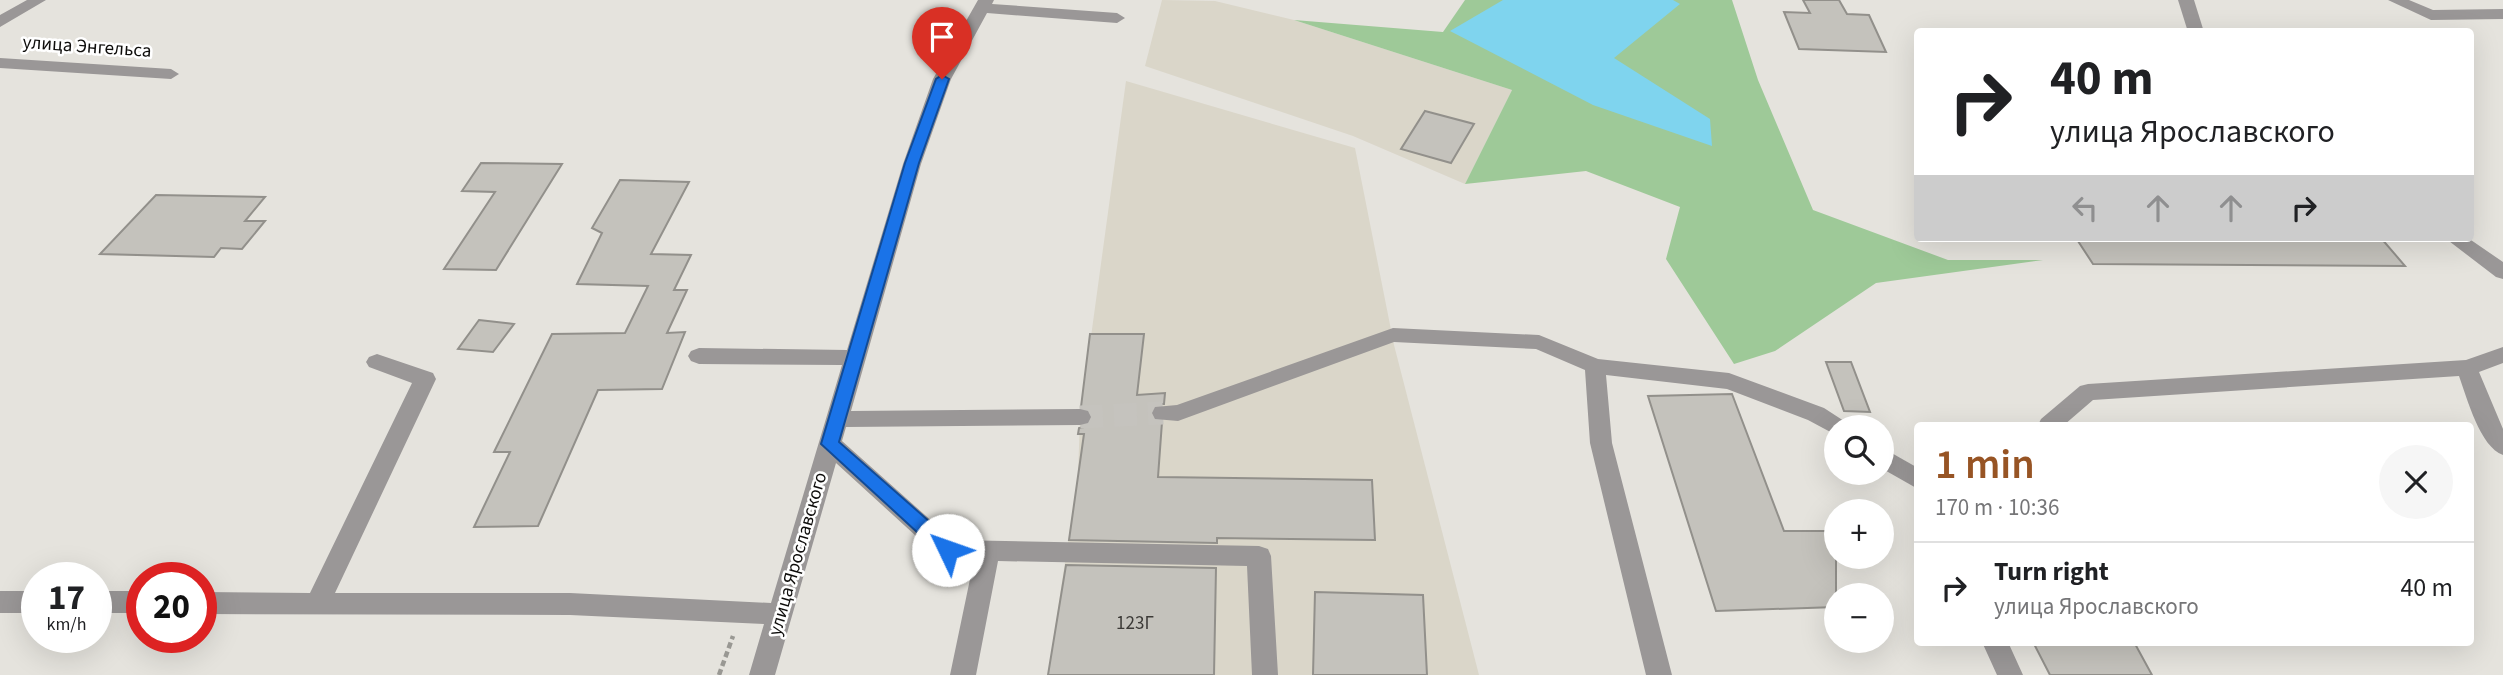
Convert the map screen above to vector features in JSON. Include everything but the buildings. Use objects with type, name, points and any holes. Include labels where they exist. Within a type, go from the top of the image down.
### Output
[{"type":"street","points":[[0,22],[38,0]]},
{"type":"street","points":[[2186,0],[2195,28]]},
{"type":"street","points":[[2396,0],[2431,15],[2503,14]]},
{"type":"street","points":[[984,4],[1117,18]]},
{"type":"street","name":"улица Ярославского","points":[[762,675],[912,163],[942,79],[984,4]]},
{"type":"street","name":"улица Энгельса","points":[[0,63],[171,74]]},
{"type":"street","points":[[2461,242],[2503,272]]},
{"type":"street","points":[[1163,413],[1178,413],[1393,335],[1539,342],[1595,366],[1729,381],[1824,419]]},
{"type":"street","points":[[2053,422],[2088,392],[2467,368],[2503,355]]},
{"type":"street","points":[[699,356],[855,358]]},
{"type":"street","points":[[318,603],[425,379],[377,362]]},
{"type":"street","points":[[1595,366],[1601,443],[1658,675]]},
{"type":"street","points":[[2467,368],[2490,426],[2503,446]]},
{"type":"street","points":[[837,419],[1080,417]]},
{"type":"street","points":[[830,444],[948,550],[1259,556],[1265,675]]},
{"type":"street","points":[[1894,464],[1914,477]]},
{"type":"street","points":[[963,675],[988,550]]},
{"type":"street","points":[[0,602],[21,602]]},
{"type":"street","points":[[217,603],[570,604],[780,614]]},
{"type":"street","points":[[1997,646],[2010,675]]},
{"type":"path","points":[[719,675],[742,612]]},
{"type":"shaded area","points":[[1162,0],[1215,1],[1294,20],[1512,90],[1465,184],[1353,136],[1145,66]]},
{"type":"shaded area","points":[[1126,81],[1355,148],[1394,345],[1479,675],[1048,675],[1078,476],[1080,417]]},
{"type":"green space","points":[[1465,0],[1732,0],[1758,80],[1813,210],[1948,260],[2043,260],[1876,283],[1775,351],[1734,364],[1666,259],[1680,207],[1586,171],[1465,184],[1512,90],[1294,20],[1443,32]]},
{"type":"water","points":[[1503,0],[1673,0],[1680,4],[1614,58],[1710,119],[1712,146],[1593,105],[1450,31]]},
{"type":"tunnel","points":[[1080,417],[1163,413]]},
{"type":"route","points":[[942,79],[912,163],[830,444],[948,550]]}]
